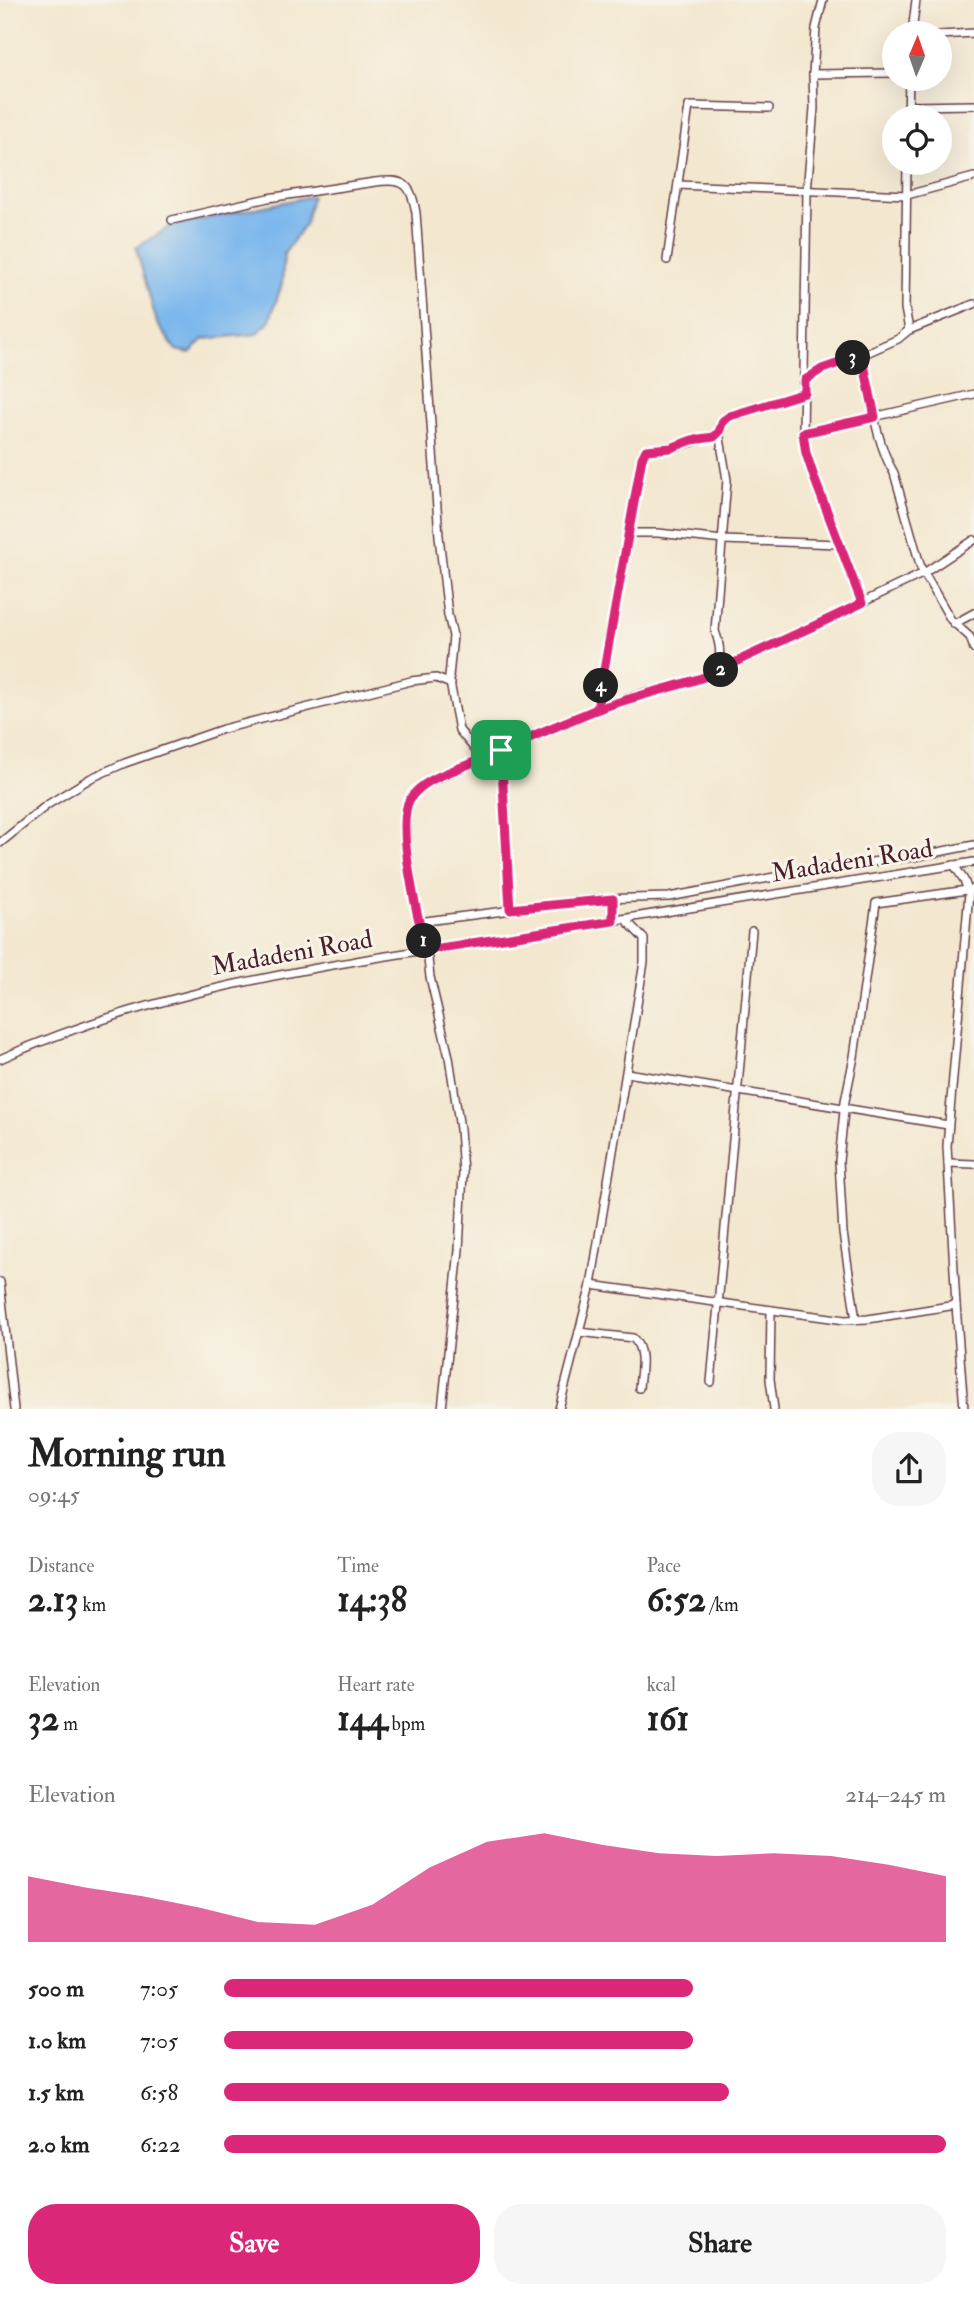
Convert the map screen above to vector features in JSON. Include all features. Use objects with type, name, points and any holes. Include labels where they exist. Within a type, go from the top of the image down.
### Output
[{"type":"street","points":[[823,0],[816,29],[814,108],[807,192],[803,433],[806,453],[862,603]]},
{"type":"street","points":[[913,21],[916,0]]},
{"type":"street","points":[[952,34],[974,33]]},
{"type":"street","points":[[813,74],[882,73]]},
{"type":"street","points":[[952,105],[974,105]]},
{"type":"street","points":[[667,260],[689,106],[769,108]]},
{"type":"street","points":[[907,175],[905,308],[909,330]]},
{"type":"street","points":[[678,185],[907,194],[974,177]]},
{"type":"street","points":[[172,220],[268,198],[375,182],[392,180],[409,189],[416,213],[439,536],[453,636],[449,668],[451,684],[459,730],[482,758]]},
{"type":"street","points":[[805,380],[822,369],[898,340],[909,330],[974,304]]},
{"type":"street","points":[[862,355],[875,417],[924,573],[954,624],[970,637],[974,649]]},
{"type":"street","points":[[716,673],[721,658],[721,646],[715,631],[727,480],[719,432],[723,421],[730,416],[805,393]]},
{"type":"street","points":[[803,433],[974,394]]},
{"type":"street","points":[[597,709],[642,458],[646,450],[671,448],[692,440],[710,439],[719,432]]},
{"type":"street","points":[[629,533],[839,544]]},
{"type":"street","points":[[442,1409],[459,1250],[463,1173],[460,1129],[449,1057],[430,977],[427,950],[418,922],[407,848],[406,806],[422,786],[597,709],[644,694],[668,690],[716,673],[924,573],[974,540]]},
{"type":"street","points":[[954,624],[974,613]]},
{"type":"street","points":[[0,843],[37,812],[91,778],[196,737],[411,681],[436,678],[451,684]]},
{"type":"street","points":[[501,750],[510,909]]},
{"type":"street","points":[[418,922],[510,909],[613,899],[652,900],[822,868],[913,857],[974,845]]},
{"type":"street","name":"Madadeni Road","points":[[0,1059],[48,1038],[148,1005],[251,981],[974,862]]},
{"type":"street","points":[[954,865],[971,889],[948,1125],[956,1306],[964,1409]]},
{"type":"street","points":[[856,1320],[843,1233],[839,1179],[844,1109],[876,903],[971,889]]},
{"type":"street","points":[[613,899],[613,921]]},
{"type":"street","points":[[559,1409],[591,1285],[627,1073],[645,945],[643,936],[625,919]]},
{"type":"street","points":[[711,1382],[752,931]]},
{"type":"street","points":[[627,1073],[948,1125]]},
{"type":"street","points":[[948,1163],[974,1164]]},
{"type":"street","points":[[0,1282],[14,1409]]},
{"type":"street","points":[[591,1285],[856,1320],[956,1306]]},
{"type":"street","points":[[772,1310],[770,1379],[774,1409]]},
{"type":"street","points":[[579,1332],[633,1338],[641,1351],[639,1388]]},
{"type":"water","points":[[312,196],[305,224],[284,254],[282,284],[269,322],[257,334],[204,339],[190,353],[176,350],[157,323],[136,248],[171,226]]},
{"type":"route","points":[[501,750],[510,909],[613,899],[613,921],[427,950],[418,922],[405,822],[406,806],[422,786],[501,750],[597,709],[644,694],[668,690],[716,673],[862,603],[815,480],[803,433],[875,417],[862,355],[822,369],[805,380],[805,393],[725,418],[717,435],[710,439],[692,440],[679,446],[649,449],[643,453],[597,709],[517,743],[501,750]]}]
